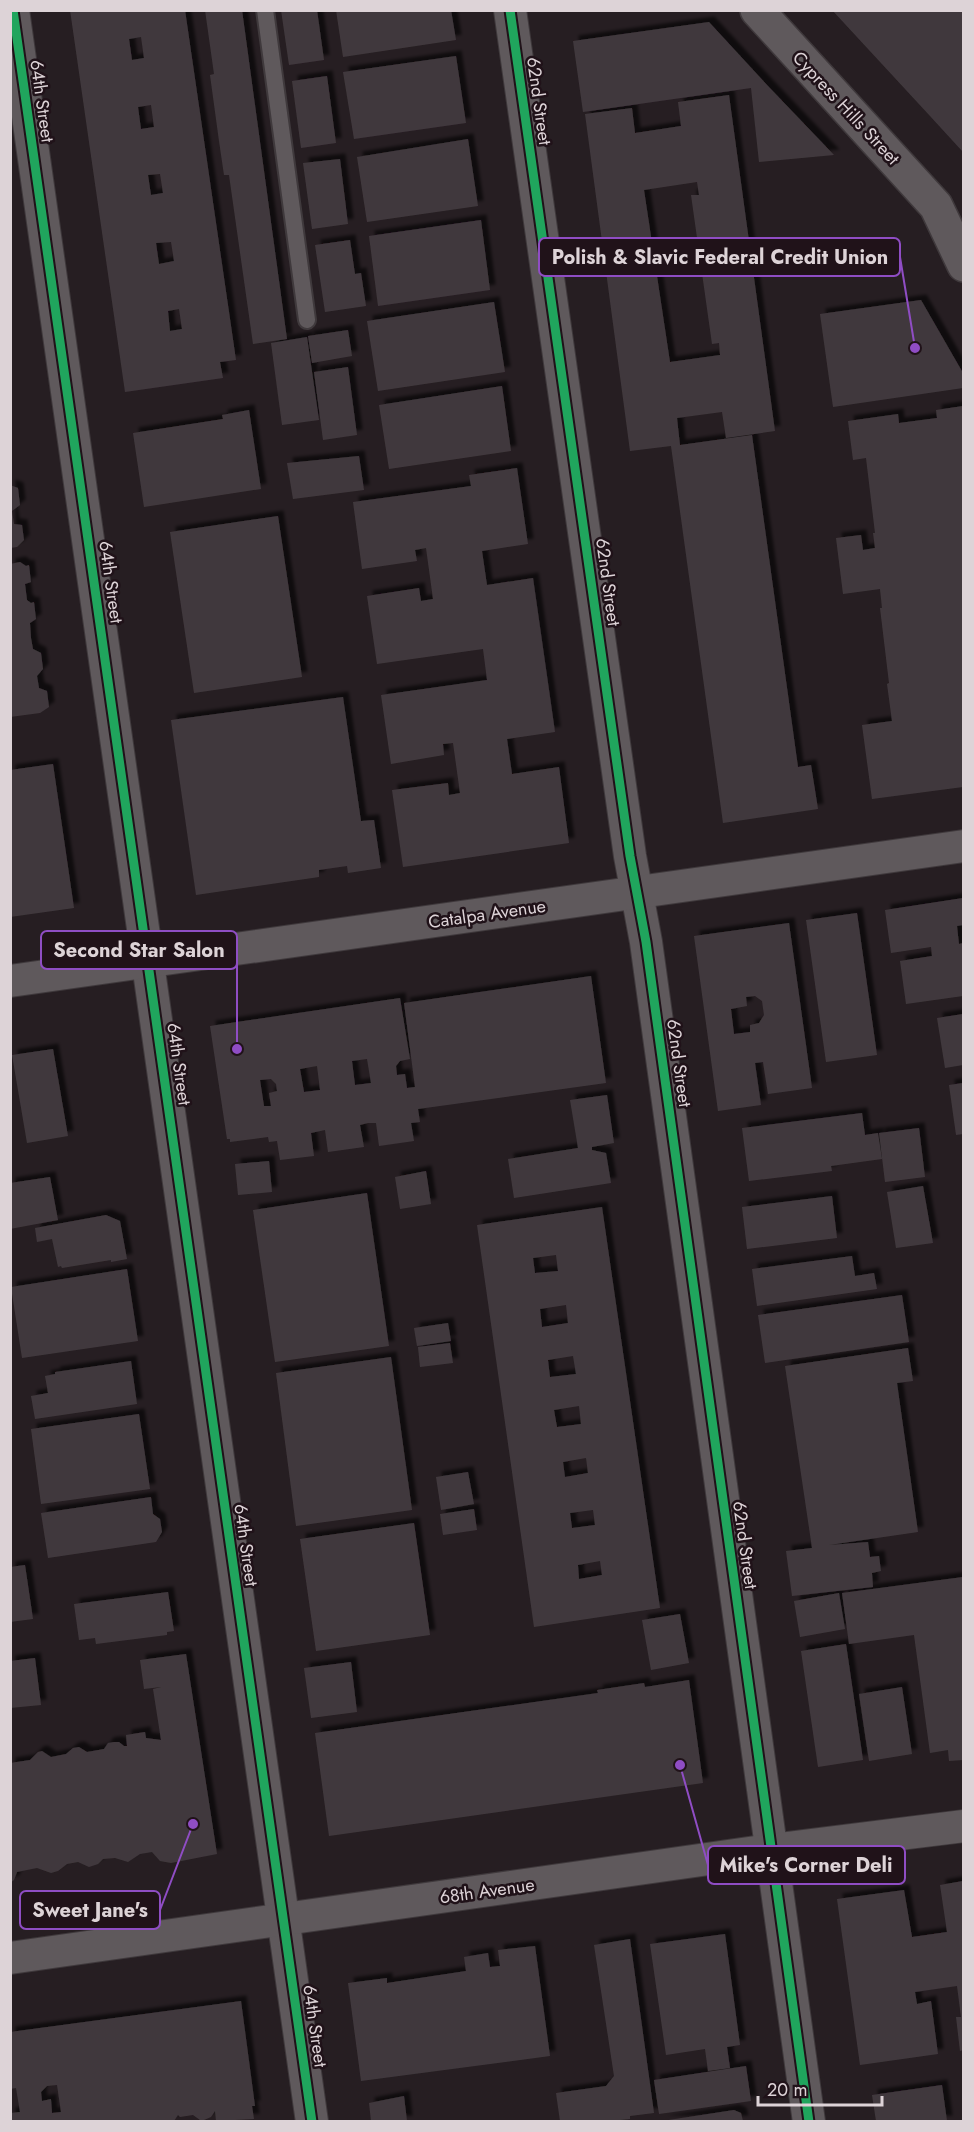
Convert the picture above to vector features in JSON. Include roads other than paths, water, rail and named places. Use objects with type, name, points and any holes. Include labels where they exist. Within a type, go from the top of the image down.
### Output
[{"type":"street","name":"64th Street","points":[[13,10],[312,2121]]},
{"type":"street","name":"62nd Street","points":[[510,10],[630,855],[647,954],[809,2121]]},
{"type":"street","name":"Cypress Hills Street","points":[[757,10],[950,214],[963,265]]},
{"type":"street","name":"Catalpa Avenue","points":[[10,981],[963,846]]},
{"type":"street","name":"68th Avenue","points":[[10,1958],[771,1850],[963,1826]]},
{"type":"lane","points":[[265,10],[307,320]]},
{"type":"place","name":"Polish & Slavic Federal Credit Union","points":[[915,348]]},
{"type":"place","name":"Second Star Salon","points":[[237,1049]]},
{"type":"place","name":"Mike's Corner Deli","points":[[680,1765]]},
{"type":"place","name":"Sweet Jane's","points":[[193,1824]]}]
